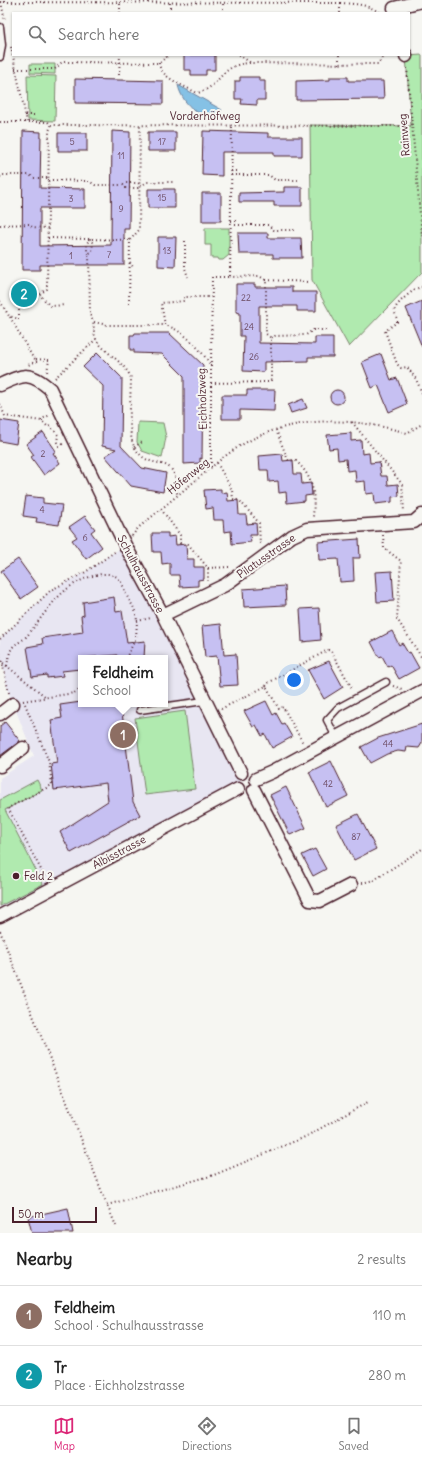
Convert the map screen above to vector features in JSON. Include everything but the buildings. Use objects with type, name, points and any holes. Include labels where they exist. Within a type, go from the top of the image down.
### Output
[{"type":"street","points":[[393,7],[422,1]]},
{"type":"street","name":"Schulhausstrasse","points":[[0,385],[16,377],[38,378],[50,389],[125,544],[163,615],[204,701],[241,773]]},
{"type":"street","name":"Pilatusstrasse","points":[[163,615],[225,585],[292,536],[311,529],[414,522],[422,515]]},
{"type":"street","points":[[351,885],[320,901],[310,900],[255,784],[249,773],[241,773],[236,780],[238,789],[244,793],[255,784],[308,752],[422,691]]},
{"type":"street","points":[[0,714],[18,703]]},
{"type":"street","points":[[0,766],[23,748]]},
{"type":"street","name":"Albisstrasse","points":[[0,916],[238,789]]},
{"type":"lane","points":[[0,27],[2,44],[0,57]]},
{"type":"lane","points":[[336,737],[327,720],[338,708],[386,682]]},
{"type":"lane","points":[[168,706],[204,701]]},
{"type":"lane","points":[[140,710],[161,707]]},
{"type":"path","points":[[0,2],[340,3],[360,4],[372,7],[379,12]]},
{"type":"path","points":[[120,2],[120,12]]},
{"type":"path","points":[[170,3],[170,12]]},
{"type":"path","points":[[223,3],[223,12]]},
{"type":"path","points":[[340,3],[340,12]]},
{"type":"path","points":[[12,56],[27,122]]},
{"type":"path","points":[[119,75],[120,56]]},
{"type":"path","points":[[16,69],[55,69],[62,62],[159,63],[168,56]]},
{"type":"path","points":[[240,56],[251,63]]},
{"type":"path","points":[[339,56],[339,64]]},
{"type":"path","points":[[159,63],[163,74],[197,93],[204,91],[221,77],[226,69],[243,63],[378,64],[383,56]]},
{"type":"path","name":"Rainweg","points":[[406,56],[422,237]]},
{"type":"path","points":[[25,115],[37,115]]},
{"type":"path","name":"Vorderhöfweg","points":[[0,122],[48,122],[51,125],[232,124],[411,126]]},
{"type":"path","points":[[129,304],[130,240],[139,230],[141,185],[140,124]]},
{"type":"path","points":[[230,277],[232,124]]},
{"type":"path","points":[[9,316],[19,319],[19,308],[47,289],[49,131],[51,125]]},
{"type":"path","points":[[231,171],[239,171]]},
{"type":"path","points":[[0,177],[2,175],[30,175],[33,178],[89,180],[95,185],[123,185],[125,183],[138,183],[141,185]]},
{"type":"path","points":[[231,175],[269,175],[276,180],[298,180]]},
{"type":"path","points":[[123,185],[125,188],[138,188],[147,182],[174,182]]},
{"type":"path","points":[[231,221],[238,221]]},
{"type":"path","points":[[0,225],[29,224],[32,227],[48,228]]},
{"type":"path","points":[[231,225],[268,225],[274,230],[295,230]]},
{"type":"path","points":[[48,238],[130,240]]},
{"type":"path","points":[[89,253],[92,252],[93,242],[90,239]]},
{"type":"path","points":[[90,239],[87,243],[86,252],[89,253],[90,315],[94,322],[96,339],[129,373],[131,378],[131,431],[134,447],[148,461],[166,465],[170,468],[177,478],[177,495]]},
{"type":"path","points":[[185,241],[185,268],[188,277]]},
{"type":"path","points":[[130,262],[134,269]]},
{"type":"path","points":[[211,366],[212,277],[259,276],[266,280],[309,282]]},
{"type":"path","name":"Eichholzweg","points":[[211,383],[269,382],[271,380],[271,338],[266,334],[266,280]]},
{"type":"path","points":[[422,287],[416,287],[397,306],[394,312],[397,322],[385,332],[397,364],[401,368],[407,367],[416,379],[422,393]]},
{"type":"path","points":[[39,294],[50,306],[65,305]]},
{"type":"path","points":[[166,325],[162,303],[184,301],[184,297],[212,297]]},
{"type":"path","points":[[0,301],[32,356],[36,359],[49,360],[47,373],[53,380],[96,339]]},
{"type":"path","name":"Eichholzweg","points":[[94,322],[106,325],[166,325],[176,328],[207,359],[211,366],[211,467]]},
{"type":"path","points":[[176,328],[177,324]]},
{"type":"path","points":[[271,338],[275,336],[306,336],[312,330],[328,330]]},
{"type":"path","points":[[24,367],[37,361],[36,359]]},
{"type":"path","points":[[0,404],[5,416],[42,421],[48,428],[50,426],[58,435],[57,442],[59,446],[74,437]]},
{"type":"path","name":"Höfenweg","points":[[0,639],[51,590],[84,574],[125,544],[138,528],[177,495],[217,462],[244,444],[276,430],[316,421],[371,423],[406,433],[422,424]]},
{"type":"path","points":[[352,422],[402,484],[407,523]]},
{"type":"path","points":[[276,430],[288,460],[296,461],[312,480],[314,504],[311,529]]},
{"type":"path","points":[[134,447],[144,441]]},
{"type":"path","points":[[217,462],[232,490],[233,499],[240,500],[258,523],[261,559]]},
{"type":"path","points":[[161,509],[180,535],[180,543],[188,544],[208,568],[208,593]]},
{"type":"path","points":[[383,524],[384,548],[400,561],[397,619],[422,658]]},
{"type":"path","points":[[208,568],[234,567],[240,574]]},
{"type":"path","points":[[7,666],[10,650],[13,646],[30,632],[63,592],[73,585],[97,575],[115,576],[119,580],[136,609],[136,638],[128,655]]},
{"type":"path","points":[[137,621],[163,615]]},
{"type":"path","points":[[211,714],[266,686],[268,683],[328,650],[331,651],[357,697]]},
{"type":"path","points":[[0,653],[8,691]]},
{"type":"path","points":[[2,662],[46,697]]},
{"type":"path","points":[[266,686],[279,709],[283,707],[308,752]]},
{"type":"path","points":[[51,888],[8,808],[52,784],[49,762],[18,703],[74,693],[78,690]]},
{"type":"path","points":[[351,885],[374,880],[422,849]]},
{"type":"path","points":[[0,931],[106,1205],[117,1228]]},
{"type":"path","points":[[106,1205],[214,1175],[305,1137],[368,1102]]},
{"type":"shaded area","points":[[125,545],[241,773],[238,789],[0,916],[0,778],[34,756],[8,691],[0,653],[0,639],[51,590],[84,573]]},
{"type":"green space","points":[[422,55],[422,272],[349,347],[312,280],[310,125],[411,126],[406,56]]},
{"type":"green space","points":[[30,64],[55,64],[55,74],[30,73]]},
{"type":"green space","points":[[27,75],[56,76],[55,121],[28,120]]},
{"type":"green space","points":[[205,228],[229,228],[229,255],[223,260],[211,258],[211,245],[205,245]]},
{"type":"green space","points":[[138,422],[163,423],[166,437],[162,458],[142,451],[137,442]]},
{"type":"green space","points":[[185,711],[195,789],[145,795],[135,718]]},
{"type":"green space","points":[[37,780],[42,790],[5,810],[43,884],[0,906],[0,800]]},
{"type":"water","points":[[178,85],[222,110],[215,114],[207,115],[194,110],[184,99]]},
{"type":"place","name":"Tr","points":[[24,294]]},
{"type":"place","name":"Feldheim","points":[[123,735]]},
{"type":"place","name":"Feld 2","points":[[16,876]]}]
